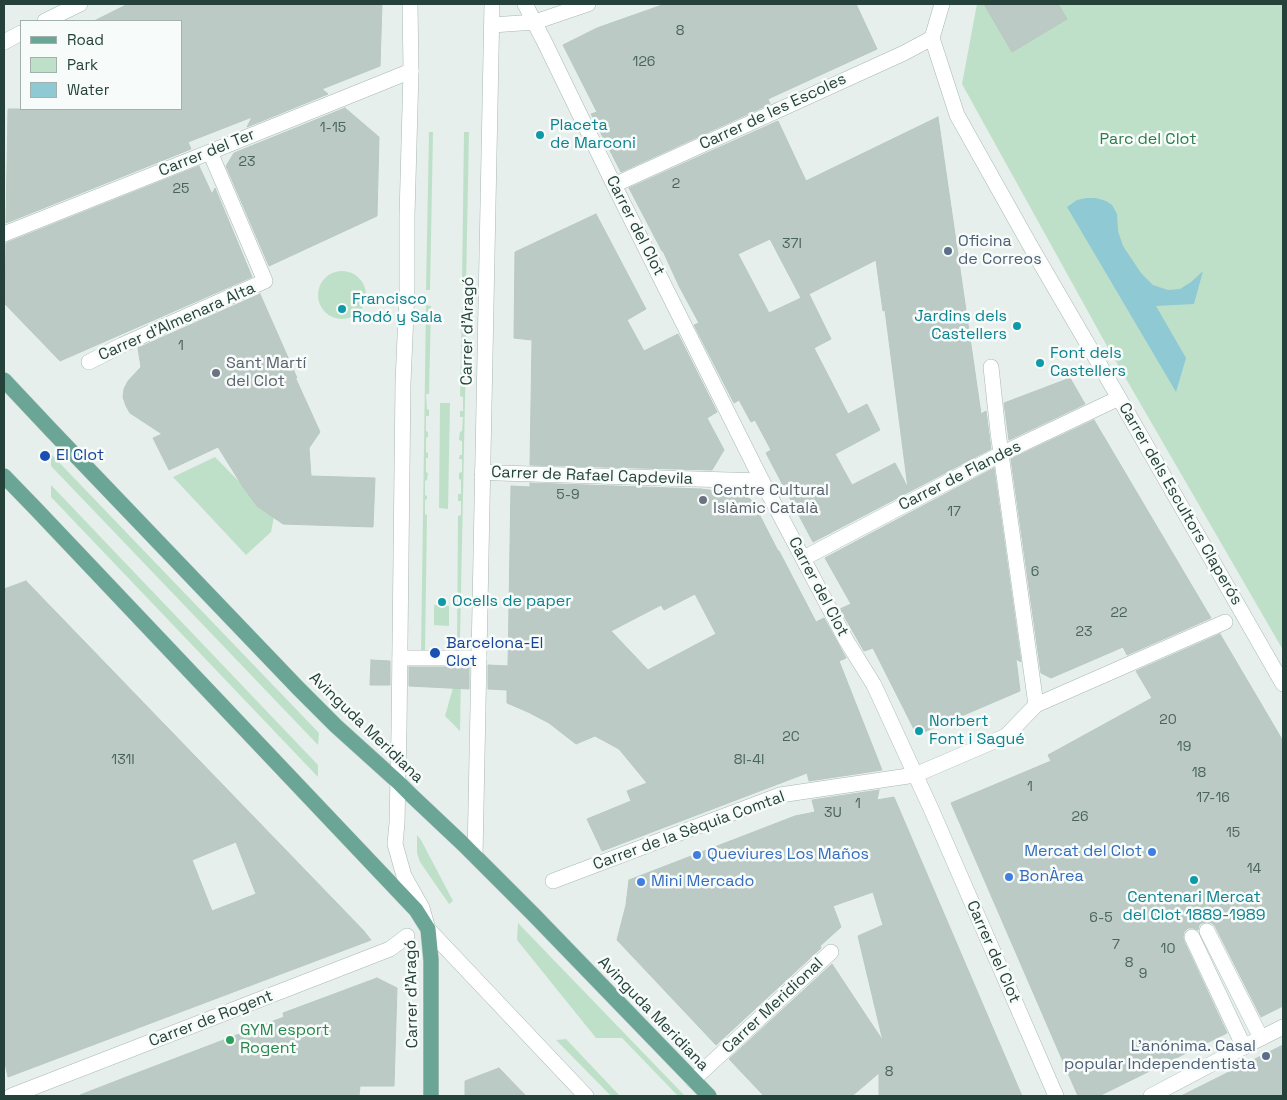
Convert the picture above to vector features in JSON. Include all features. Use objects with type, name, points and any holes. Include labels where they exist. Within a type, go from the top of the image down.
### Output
[{"type":"main road","name":"Avinguda Meridiana","points":[[4,380],[292,682],[336,726],[475,856],[709,1096]]},
{"type":"main road","points":[[4,476],[416,910],[428,929]]},
{"type":"main road","name":"Carrer d'Aragó","points":[[428,929],[431,960],[431,1096]]},
{"type":"street","points":[[47,20],[80,4]]},
{"type":"street","name":"Carrer d'Aragó","points":[[410,4],[411,71],[403,383],[398,782],[395,844],[404,876],[422,908],[428,929]]},
{"type":"street","name":"Carrer d'Aragó","points":[[475,856],[492,4]]},
{"type":"street","name":"Carrer del Clot","points":[[525,4],[762,482],[846,640],[874,685],[932,810],[1056,1096]]},
{"type":"street","points":[[492,25],[534,22],[588,4]]},
{"type":"street","points":[[932,38],[942,4]]},
{"type":"street","points":[[4,42],[20,34]]},
{"type":"street","name":"Carrer dels Escultors Claperós","points":[[932,38],[957,115],[1283,684]]},
{"type":"street","name":"Carrer de les Escoles","points":[[614,185],[904,53],[932,38]]},
{"type":"street","name":"Carrer del Ter","points":[[4,234],[411,71]]},
{"type":"street","name":"Carrer d'Almenara Alta","points":[[88,362],[122,344],[265,281],[210,152]]},
{"type":"street","points":[[991,367],[1001,454],[1036,705],[1225,622]]},
{"type":"street","name":"Carrer de Flandes","points":[[804,558],[1001,454],[1119,398]]},
{"type":"street","name":"Carrer de Rafael Capdevila","points":[[482,472],[762,482]]},
{"type":"street","points":[[400,658],[479,658]]},
{"type":"street","name":"Carrer de la Sèquia Comtal","points":[[553,881],[780,795],[915,775],[1006,736],[1036,705]]},
{"type":"street","points":[[428,929],[586,1096]]},
{"type":"street","points":[[1206,931],[1260,1038]]},
{"type":"street","name":"Carrer de Rogent","points":[[11,1096],[31,1093],[390,949],[407,936]]},
{"type":"street","points":[[1192,937],[1244,1047]]},
{"type":"street","name":"Carrer Meridional","points":[[693,1080],[831,952]]},
{"type":"street","points":[[1152,1096],[1283,1027]]},
{"type":"green space","name":"Parc del Clot","points":[[977,4],[1283,4],[1283,650],[1107,346],[962,84]]},
{"type":"green space","points":[[429,132],[433,132],[430,290],[426,290]]},
{"type":"green space","points":[[464,132],[469,132],[466,286],[462,285]]},
{"type":"green space","points":[[337,271],[347,271],[359,278],[366,290],[366,300],[359,312],[347,319],[337,319],[329,315],[322,308],[318,300],[318,290],[322,282],[329,275]]},
{"type":"green space","points":[[426,305],[431,306],[429,394],[426,394],[429,416],[426,416],[428,437],[426,438],[426,452],[428,453],[428,458],[426,458],[426,472],[428,473],[427,480],[425,481],[425,495],[427,499],[425,500],[425,514],[427,515],[425,653],[421,653]]},
{"type":"green space","points":[[462,306],[467,307],[461,654],[457,654],[458,516],[461,515],[461,501],[458,501],[458,494],[461,494],[459,473],[462,472],[462,459],[459,459],[460,455],[462,455],[462,441],[459,440],[463,417],[460,417],[460,411],[463,411],[463,397],[460,396]]},
{"type":"green space","points":[[440,403],[450,403],[448,509],[439,508]]},
{"type":"green space","points":[[51,454],[319,733],[318,745],[51,466]]},
{"type":"green space","points":[[215,457],[274,517],[271,532],[246,555],[173,477]]},
{"type":"green space","points":[[51,485],[318,765],[318,777],[51,497]]},
{"type":"green space","points":[[434,605],[449,606],[449,626],[434,625]]},
{"type":"green space","points":[[461,676],[460,731],[445,716],[456,677]]},
{"type":"green space","points":[[417,835],[453,901],[449,904],[420,862],[417,853]]},
{"type":"green space","points":[[518,923],[685,1096],[678,1096],[622,1038],[596,1038],[517,940]]},
{"type":"green space","points":[[566,1039],[620,1096],[611,1096],[556,1040]]},
{"type":"water","points":[[1096,198],[1112,205],[1117,214],[1118,231],[1123,246],[1141,273],[1153,285],[1168,290],[1180,289],[1203,271],[1194,304],[1156,306],[1186,358],[1176,392],[1067,207],[1077,200]]},
{"type":"building","points":[[128,4],[382,4],[380,66],[322,89],[328,94],[247,127],[252,117],[188,142],[191,149],[6,223],[8,109],[182,110],[182,20],[96,20]]},
{"type":"building","points":[[665,4],[856,4],[877,49],[768,99],[770,104],[621,172],[591,114],[597,112],[563,45],[597,28]]},
{"type":"building","points":[[984,4],[1058,4],[1067,19],[1012,52]]},
{"type":"building","points":[[345,108],[379,137],[377,216],[269,266],[226,166],[234,153]]},
{"type":"building","points":[[938,117],[981,414],[986,411],[991,449],[813,542],[766,453],[771,450],[755,420],[751,422],[739,400],[734,403],[694,325],[699,323],[629,188],[778,121],[806,181]],"holes":[[[770,239],[801,298],[769,313],[738,254]],[[876,260],[883,311],[885,310],[908,488],[895,463],[852,485],[835,454],[880,430],[867,404],[848,414],[814,348],[831,339],[809,294]]]},
{"type":"building","points":[[199,166],[212,194],[215,188],[252,277],[60,361],[5,304],[6,243]]},
{"type":"building","points":[[596,214],[646,309],[627,320],[644,351],[678,334],[717,412],[707,418],[724,450],[712,470],[530,465],[532,340],[514,338],[515,252]]},
{"type":"building","points":[[260,294],[320,432],[309,448],[311,476],[375,478],[373,527],[283,524],[257,506],[218,447],[169,470],[153,438],[162,434],[130,413],[126,406],[123,397],[124,389],[128,381],[141,367],[138,348]]},
{"type":"building","points":[[1070,378],[1085,404],[1009,440],[1004,403]]},
{"type":"building","points":[[1094,420],[1211,618],[1127,655],[1123,647],[1051,678],[1041,673],[1011,459]]},
{"type":"building","points":[[994,468],[1021,662],[1016,659],[1020,691],[917,735],[873,648],[864,651],[840,609],[851,604],[825,558]]},
{"type":"building","points":[[530,483],[701,489],[737,493],[749,498],[816,622],[824,618],[846,658],[839,661],[882,770],[809,781],[807,773],[602,851],[587,819],[631,801],[627,791],[647,783],[619,749],[595,736],[576,744],[549,723],[507,703],[507,690],[488,689],[488,665],[508,666],[511,486],[530,487]],"holes":[[[695,594],[716,634],[648,670],[611,631],[661,605],[664,610]]]},
{"type":"building","points":[[26,581],[371,940],[8,1077],[4,1058],[4,589]],"holes":[[[236,842],[256,894],[212,911],[192,860]]]},
{"type":"building","points":[[1220,634],[1283,741],[1283,1006],[1261,1017],[1215,926],[1207,922],[1199,925],[1198,930],[1188,928],[1184,932],[1184,941],[1227,1033],[1099,1096],[1078,1096],[951,803],[1051,761],[1048,755],[1152,698],[1136,671]]},
{"type":"building","points":[[371,660],[390,661],[390,685],[370,685]]},
{"type":"building","points":[[409,667],[469,667],[469,689],[409,686]]},
{"type":"building","points":[[879,790],[877,800],[894,797],[1022,1096],[879,1096],[879,1073],[852,1096],[764,1096],[729,1059],[832,964],[883,1041],[858,936],[883,925],[873,892],[833,906],[841,927],[820,946],[821,948],[716,1045],[617,940],[626,905],[629,880],[795,816],[815,812],[812,800]]},
{"type":"building","points":[[377,978],[397,988],[394,1086],[360,1086],[359,1096],[80,1095],[284,1017],[283,1013]]},
{"type":"building","points":[[1283,1045],[1283,1096],[1181,1096]]},
{"type":"building","points":[[499,1068],[526,1096],[465,1096],[465,1081]]},
{"type":"place","name":"Placeta de Marconi","points":[[540,135]]},
{"type":"place","name":"Oficina de Correos","points":[[948,251]]},
{"type":"place","name":"Francisco Rodó y Sala","points":[[342,309]]},
{"type":"place","name":"Jardins dels Castellers","points":[[1017,326]]},
{"type":"place","name":"Font dels Castellers","points":[[1040,363]]},
{"type":"place","name":"Sant Martí del Clot","points":[[216,373]]},
{"type":"place","name":"El Clot","points":[[45,456]]},
{"type":"place","name":"Centre Cultural Islàmic Català","points":[[703,500]]},
{"type":"place","name":"Ocells de paper","points":[[442,602]]},
{"type":"place","name":"Barcelona-El Clot","points":[[435,653]]},
{"type":"place","name":"Norbert Font i Sagué","points":[[919,731]]},
{"type":"place","name":"Mercat del Clot","points":[[1152,852]]},
{"type":"place","name":"Queviures Los Maños","points":[[697,855]]},
{"type":"place","name":"BonÀrea","points":[[1009,877]]},
{"type":"place","name":"Centenari Mercat del Clot 1889-1989","points":[[1194,880]]},
{"type":"place","name":"Mini Mercado","points":[[641,882]]},
{"type":"place","name":"GYM esport Rogent","points":[[230,1040]]},
{"type":"place","name":"L'anónima. Casal popular Independentista","points":[[1266,1056]]}]
